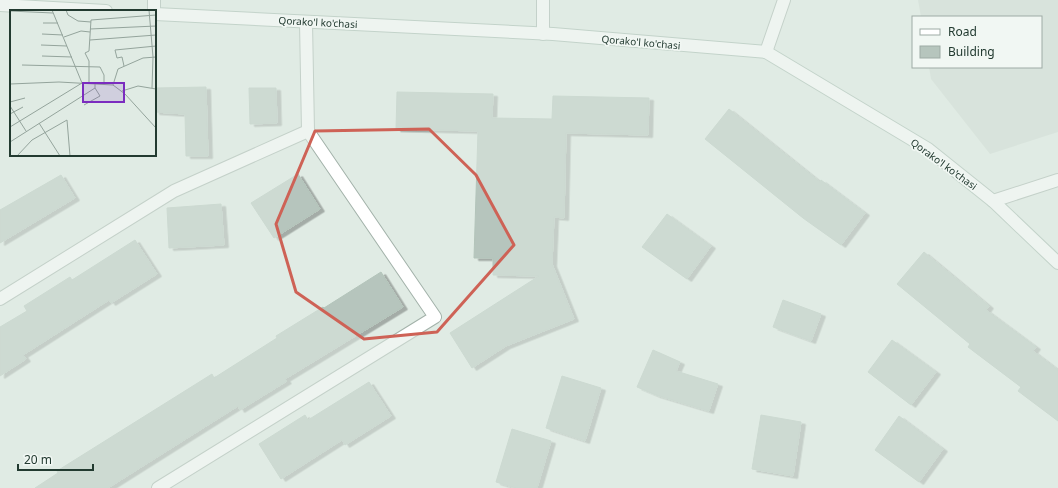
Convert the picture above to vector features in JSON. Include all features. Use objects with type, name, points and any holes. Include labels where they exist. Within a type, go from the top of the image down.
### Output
[{"type":"street","points":[[543,0],[543,34]]},
{"type":"street","points":[[766,52],[784,0]]},
{"type":"street","points":[[0,5],[88,10]]},
{"type":"street","name":"Qorako'l ko'chasi","points":[[156,12],[306,22],[543,34],[766,52],[928,149],[994,201],[1058,263]]},
{"type":"street","points":[[158,488],[435,317],[308,131],[306,22]]},
{"type":"street","points":[[0,299],[174,191],[308,131]]},
{"type":"street","points":[[994,201],[1058,180]]},
{"type":"highlighted area","points":[[429,129],[476,175],[514,245],[437,332],[364,339],[296,292],[276,224],[315,131]]},
{"type":"shaded area","points":[[918,0],[1058,0],[1058,132],[990,154],[931,79],[929,68],[1042,68],[1042,16],[921,16]]},
{"type":"building","points":[[206,87],[208,156],[186,156],[185,114],[156,112],[156,88]]},
{"type":"building","points":[[249,88],[276,88],[277,123],[250,124]]},
{"type":"building","points":[[397,92],[493,94],[492,118],[552,119],[553,96],[649,98],[648,135],[566,133],[564,218],[554,217],[552,264],[574,319],[506,346],[472,368],[450,333],[539,276],[493,275],[493,258],[474,258],[478,131],[396,129]]},
{"type":"building","points":[[729,109],[820,182],[821,180],[865,213],[841,245],[803,218],[705,139]]},
{"type":"building","points":[[298,174],[320,209],[274,238],[251,203]]},
{"type":"building","points":[[61,175],[75,198],[0,243],[0,210]]},
{"type":"building","points":[[221,204],[224,245],[169,248],[167,208]]},
{"type":"building","points":[[667,214],[711,246],[687,279],[642,247]]},
{"type":"building","points":[[135,240],[157,274],[111,303],[109,300],[23,355],[26,359],[0,376],[0,327],[27,311],[24,306],[70,277],[72,280]]},
{"type":"building","points":[[924,252],[989,306],[986,310],[1036,347],[1033,351],[1058,370],[1058,421],[1018,391],[1021,387],[968,347],[970,344],[897,284]]},
{"type":"building","points":[[381,272],[403,307],[285,379],[287,381],[240,410],[238,406],[108,488],[35,488],[58,473],[57,471],[212,374],[214,378],[277,338],[276,336]]},
{"type":"building","points":[[783,300],[821,314],[811,341],[773,327]]},
{"type":"building","points":[[892,340],[936,372],[911,405],[868,372]]},
{"type":"building","points":[[653,350],[680,362],[676,371],[718,384],[709,411],[656,395],[637,387]]},
{"type":"building","points":[[562,376],[601,388],[585,441],[546,428]]},
{"type":"building","points":[[369,382],[391,416],[345,445],[342,440],[281,479],[259,444],[305,415],[308,420]]},
{"type":"building","points":[[761,415],[801,422],[793,476],[752,469]]},
{"type":"building","points":[[899,416],[943,449],[919,482],[875,450]]},
{"type":"building","points":[[512,429],[551,441],[537,488],[516,488],[496,482]]}]
